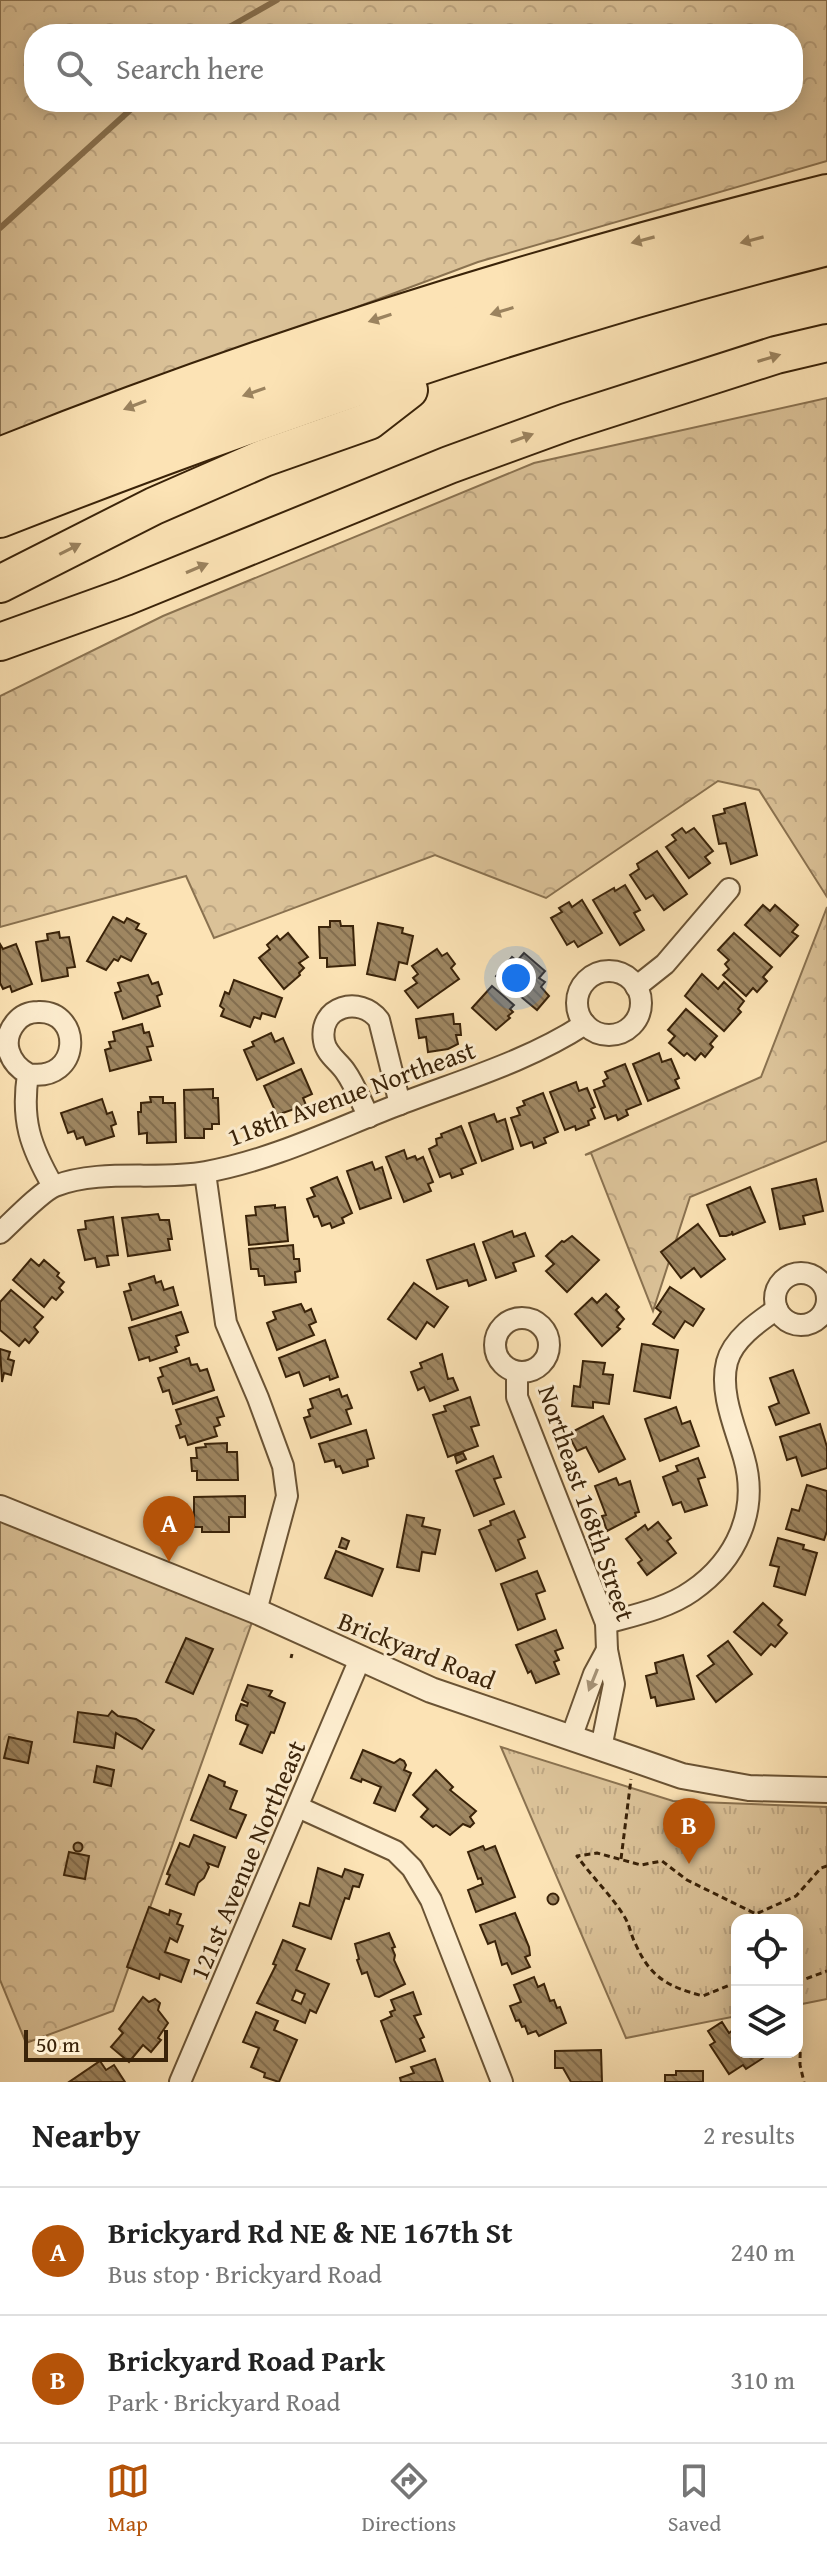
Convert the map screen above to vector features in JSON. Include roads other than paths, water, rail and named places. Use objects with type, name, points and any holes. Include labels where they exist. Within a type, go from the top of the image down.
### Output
[{"type":"highway","points":[[0,456],[274,353],[454,294],[619,246],[827,193]]},
{"type":"highway","points":[[0,485],[255,391],[363,355],[600,281],[827,220]]},
{"type":"highway","points":[[0,519],[218,436],[459,353],[827,247]]},
{"type":"highway","points":[[0,539],[409,390],[506,358],[827,269]]},
{"type":"highway","points":[[0,642],[125,597],[435,470],[567,422],[776,355],[827,343]]},
{"type":"highway","points":[[0,584],[154,506],[264,458],[369,421],[409,390]]},
{"type":"highway","points":[[0,657],[125,597]]},
{"type":"street","points":[[636,987],[665,964],[729,889]]},
{"type":"street","points":[[599,972],[617,972],[636,987],[640,1007],[638,1016],[626,1030],[609,1035],[592,1030],[585,1024],[580,1017],[577,999],[584,982],[591,976],[599,972]]},
{"type":"street","points":[[369,1117],[346,1072],[331,1057],[324,1041],[330,1016],[345,1007],[361,1006],[379,1020],[400,1104]]},
{"type":"street","name":"118th Avenue Northeast","points":[[53,1186],[101,1177],[205,1173],[327,1135],[495,1068],[566,1036],[585,1024]]},
{"type":"street","points":[[0,1233],[53,1186],[36,1157],[27,1130],[28,1074]]},
{"type":"street","points":[[205,1173],[226,1323],[283,1466],[287,1496],[256,1611]]},
{"type":"street","points":[[606,1623],[669,1603],[692,1591],[733,1550],[746,1522],[750,1489],[728,1403],[725,1379],[727,1360],[751,1328],[777,1309]]},
{"type":"street","name":"Northeast 168th Street","points":[[517,1372],[517,1397],[606,1623],[607,1650],[614,1684],[601,1748]]},
{"type":"street","name":"Brickyard Road","points":[[0,1508],[256,1611],[431,1690],[682,1776],[749,1788],[827,1790]]},
{"type":"street","name":"Northeast 168th Street","points":[[571,1738],[594,1674],[607,1650]]},
{"type":"street","name":"121st Avenue Northeast","points":[[180,2082],[360,1659]]},
{"type":"street","points":[[298,1807],[395,1851],[412,1868],[431,1900],[504,2082],[520,2082]]},
{"type":"waterway","points":[[235,24],[277,0]]},
{"type":"waterway","points":[[0,228],[128,112]]},
{"type":"place","name":"Brickyard Rd NE & NE 167th St","points":[[169,1562]]},
{"type":"place","name":"Brickyard Road Park","points":[[689,1864]]}]
